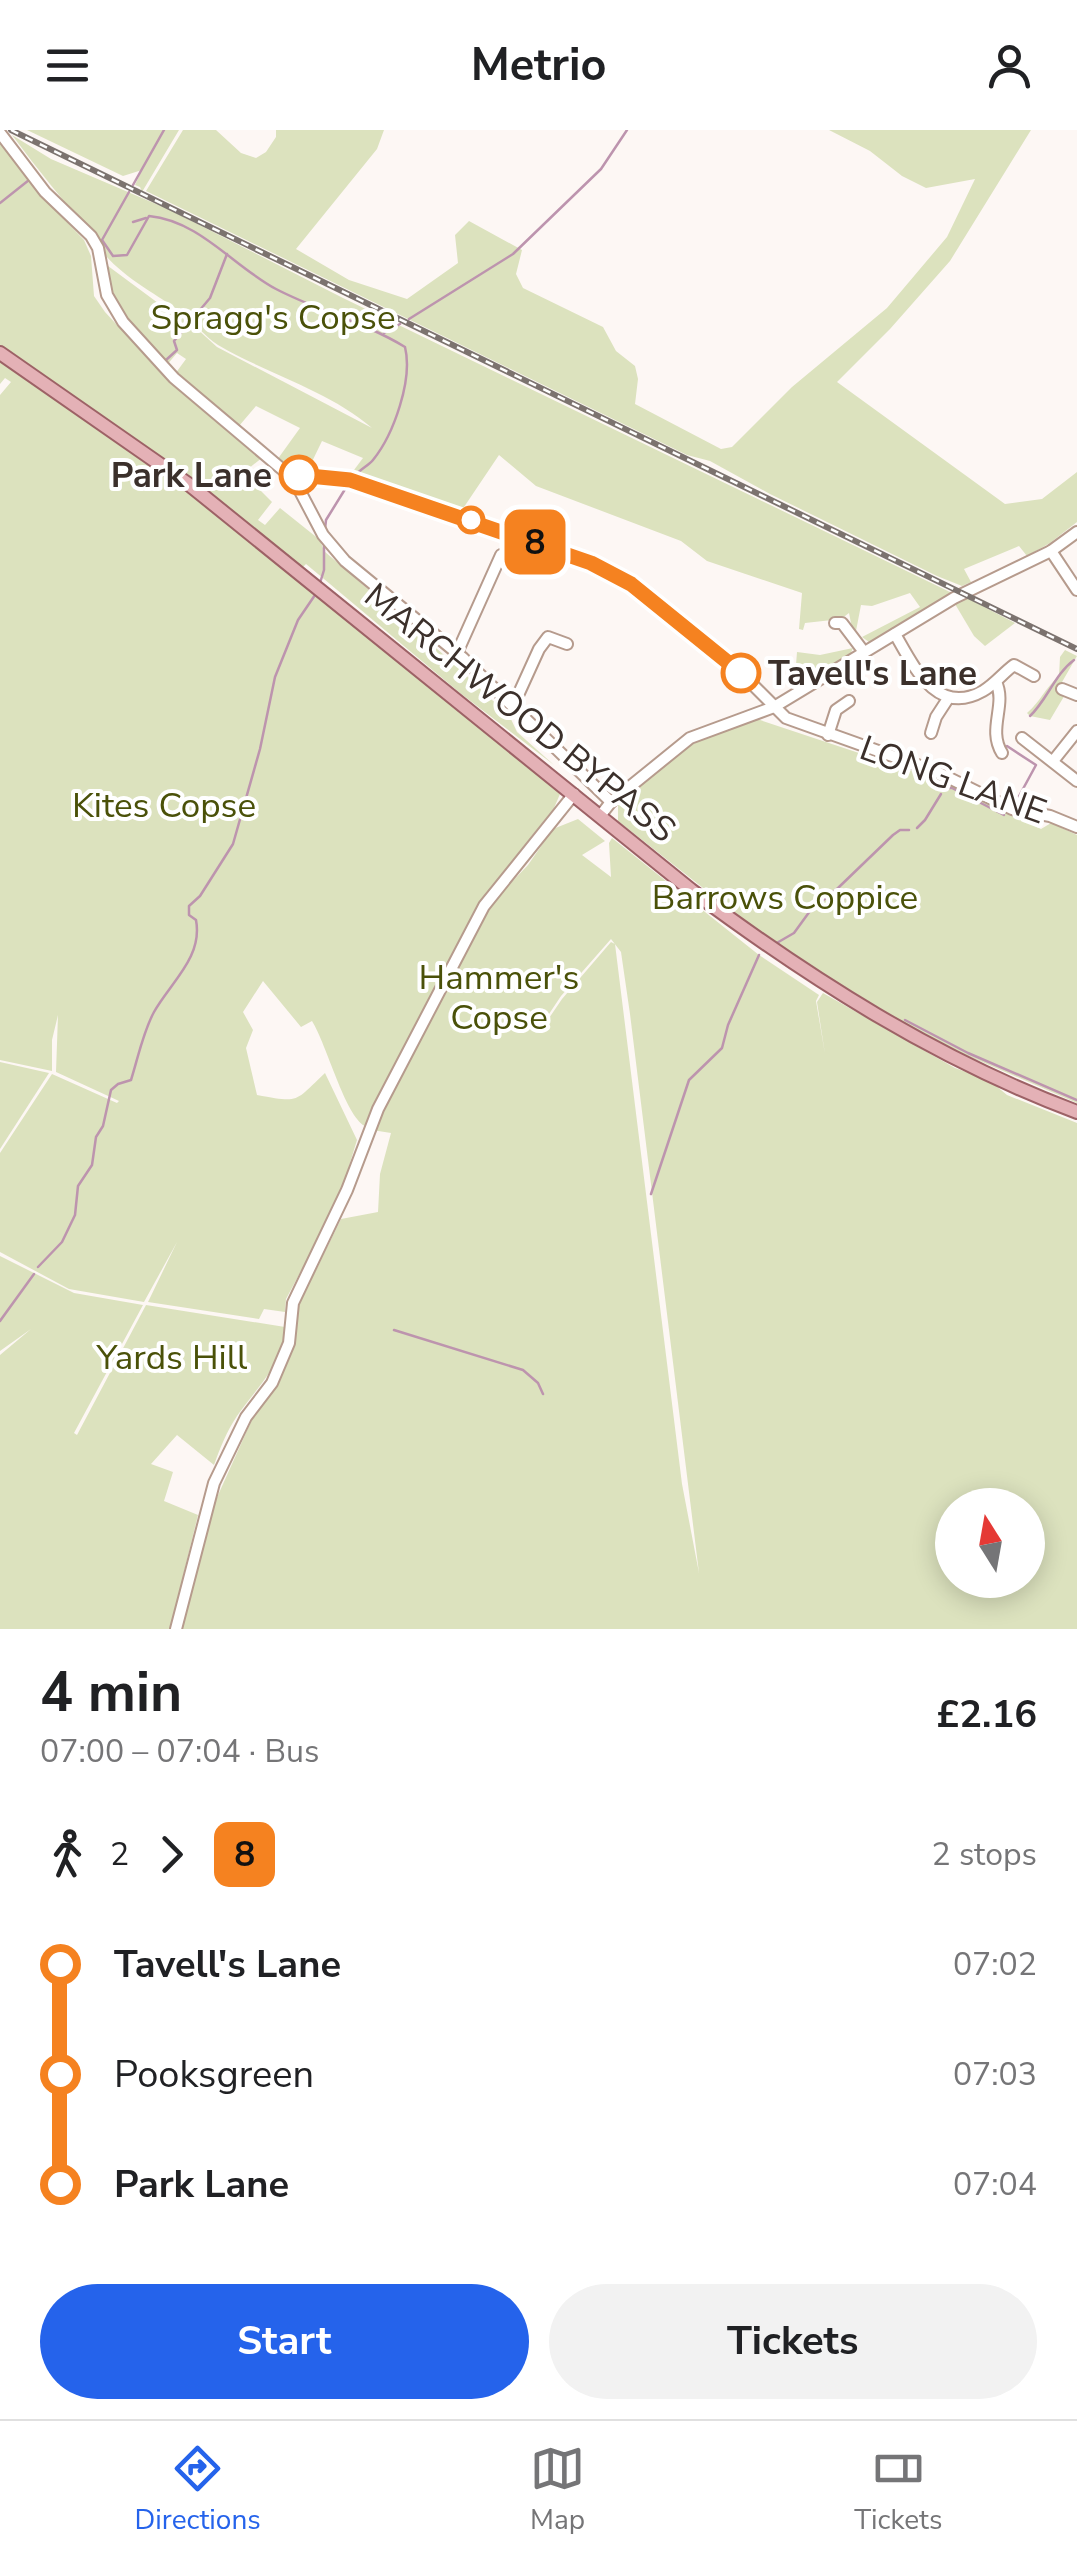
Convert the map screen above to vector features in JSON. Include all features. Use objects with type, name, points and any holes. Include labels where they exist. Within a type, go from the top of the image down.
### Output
[{"type":"main road","name":"MARCHWOOD BYPASS","points":[[0,353],[191,486],[692,890],[822,983],[972,1069],[1077,1112]]},
{"type":"street","points":[[0,133],[44,192],[91,236],[98,248],[107,295],[123,322],[174,378],[291,474],[325,539],[345,562],[457,652],[611,802]]},
{"type":"street","name":"LONG LANE","points":[[291,474],[350,480],[558,550],[615,574],[732,664],[774,707],[796,723],[937,772],[1012,809],[1050,816],[1077,827]]},
{"type":"street","points":[[600,816],[611,802],[690,738],[774,707],[963,593],[1051,551],[1077,532]]},
{"type":"street","points":[[1051,551],[1077,590]]},
{"type":"street","points":[[457,652],[501,555]]},
{"type":"street","points":[[835,623],[842,623],[864,652]]},
{"type":"street","points":[[895,634],[924,683],[949,697],[974,696],[1014,665],[1034,676]]},
{"type":"street","points":[[514,704],[539,648],[548,637],[567,644]]},
{"type":"street","points":[[996,682],[1000,692],[994,732],[1002,753]]},
{"type":"street","points":[[1062,688],[1077,695]]},
{"type":"street","points":[[931,734],[949,697]]},
{"type":"street","name":"LONG LANE","points":[[828,734],[836,710],[849,701]]},
{"type":"street","points":[[1053,761],[1077,731]]},
{"type":"street","points":[[1022,738],[1077,781]]},
{"type":"street","points":[[176,1629],[214,1483],[246,1417],[272,1383],[290,1342],[293,1303],[347,1190],[378,1109],[484,906],[574,794]]},
{"type":"green space","points":[[27,130],[179,130],[142,192],[135,185],[142,170],[123,176]]},
{"type":"green space","points":[[183,130],[216,130],[241,153],[256,158],[266,152],[276,130],[384,130],[377,149],[296,249],[349,280],[407,299],[458,263],[455,235],[469,221],[522,250],[516,274],[523,288],[603,327],[616,351],[635,366],[635,404],[721,449],[732,447],[792,387],[887,308],[947,237],[975,179],[926,188],[902,176],[870,151],[829,130],[1031,130],[950,261],[837,382],[1005,504],[1042,499],[1077,472],[1077,522],[1027,556],[1019,546],[964,569],[971,582],[962,586],[937,576],[710,461],[687,455],[146,191]]},
{"type":"green space","name":"Spragg's Copse","points":[[12,135],[51,159],[170,210],[952,593],[869,642],[862,637],[920,607],[910,593],[872,606],[861,605],[856,631],[849,613],[841,619],[805,623],[803,630],[799,629],[802,593],[707,561],[681,541],[536,486],[499,455],[462,510],[351,474],[363,458],[322,441],[307,472],[288,469],[277,460],[300,428],[256,406],[239,426],[175,374],[186,359],[177,353],[166,366],[134,330],[113,295],[104,263],[184,317],[217,347],[372,428],[336,403],[218,345],[184,314],[123,272],[105,255]]},
{"type":"green space","points":[[0,140],[43,197],[84,240],[91,256],[94,296],[105,312],[167,379],[263,457],[243,473],[272,502],[258,520],[265,525],[280,508],[320,540],[324,551],[451,661],[510,717],[517,732],[554,765],[460,693],[306,564],[302,568],[196,481],[0,345]]},
{"type":"green space","name":"Kites Copse","points":[[0,358],[221,516],[560,794],[554,808],[489,890],[433,990],[365,1126],[350,1109],[312,1021],[301,1027],[263,981],[243,1012],[253,1030],[246,1048],[257,1095],[296,1098],[325,1073],[357,1140],[338,1202],[286,1299],[285,1312],[264,1309],[259,1319],[148,1302],[177,1242],[144,1302],[69,1289],[0,1252],[0,1153],[52,1074],[119,1101],[56,1072],[58,1015],[52,1040],[52,1071],[0,1060],[0,395],[11,382],[5,378],[0,384]]},
{"type":"green space","points":[[965,597],[1015,623],[985,646],[974,636],[955,604]]},
{"type":"green space","points":[[853,648],[850,655],[794,690],[797,652],[820,655]]},
{"type":"green space","points":[[1065,650],[1077,656],[1058,689],[1066,693],[1050,720],[1030,716],[1027,713],[1059,676],[1060,657]]},
{"type":"green space","name":"Barrows Coppice","points":[[751,717],[937,779],[1041,829],[1051,823],[1077,835],[1077,1103],[936,1042],[774,944],[618,821],[618,805],[664,763],[711,734]]},
{"type":"green space","name":"Hammer's Copse","points":[[578,819],[605,841],[582,855],[611,877],[612,838],[759,955],[819,995],[816,1001],[825,1054],[817,1002],[823,993],[955,1068],[989,1080],[1007,1095],[1077,1123],[1077,1629],[181,1629],[210,1513],[254,1415],[279,1383],[292,1349],[299,1305],[341,1219],[378,1212],[380,1174],[391,1133],[372,1130],[487,908],[528,865],[553,829]],"holes":[[[611,939],[615,944],[611,942],[545,1024],[543,1023]],[[615,944],[621,952],[699,1573],[682,1484]]]},
{"type":"green space","points":[[0,1062],[49,1073],[0,1149]]},
{"type":"green space","name":"Yards Hill","points":[[0,1256],[74,1293],[143,1305],[74,1433],[77,1435],[146,1305],[285,1327],[275,1364],[233,1422],[214,1465],[177,1435],[151,1464],[173,1472],[164,1501],[198,1515],[173,1629],[0,1629],[0,1355],[31,1329],[0,1351]]},
{"type":"waterway","points":[[133,185],[164,130]]},
{"type":"waterway","points":[[409,319],[513,254],[601,169],[627,130]]},
{"type":"waterway","points":[[0,203],[29,180]]},
{"type":"waterway","points":[[129,192],[102,240],[113,256],[127,255],[149,216],[167,220],[200,235],[276,289],[405,347],[404,390],[394,421],[381,449],[355,476]]},
{"type":"waterway","points":[[133,222],[146,218]]},
{"type":"waterway","points":[[166,360],[177,350],[174,341],[210,298],[227,254]]},
{"type":"waterway","points":[[384,333],[400,324]]},
{"type":"waterway","points":[[325,529],[326,520],[347,486]]},
{"type":"waterway","points":[[320,583],[324,542]]},
{"type":"waterway","points":[[38,1267],[62,1242],[75,1215],[78,1186],[92,1165],[111,1090],[131,1080],[150,1020],[195,946],[196,920],[189,915],[189,906],[200,896],[233,844],[260,749],[275,677],[298,620],[315,595]]},
{"type":"waterway","points":[[1030,716],[1074,660]]},
{"type":"waterway","points":[[1007,746],[1036,765],[1017,800]]},
{"type":"waterway","points":[[945,788],[1004,815]]},
{"type":"waterway","points":[[917,828],[941,794]]},
{"type":"waterway","points":[[775,944],[794,933],[810,911],[893,835],[909,830]]},
{"type":"waterway","points":[[651,1194],[689,1080],[722,1048],[759,955]]},
{"type":"waterway","points":[[905,1020],[968,1053],[1077,1100]]},
{"type":"waterway","points":[[0,1321],[34,1274]]},
{"type":"waterway","points":[[394,1330],[523,1370],[538,1383],[543,1394]]},
{"type":"railway","points":[[11,130],[1077,649]]},
{"type":"bus line","name":"8","points":[[299,475],[350,480],[591,563],[631,584],[741,673]]},
{"type":"place","name":"Park Lane","points":[[299,475]]},
{"type":"place","name":"Tavell's Lane","points":[[741,673]]}]
